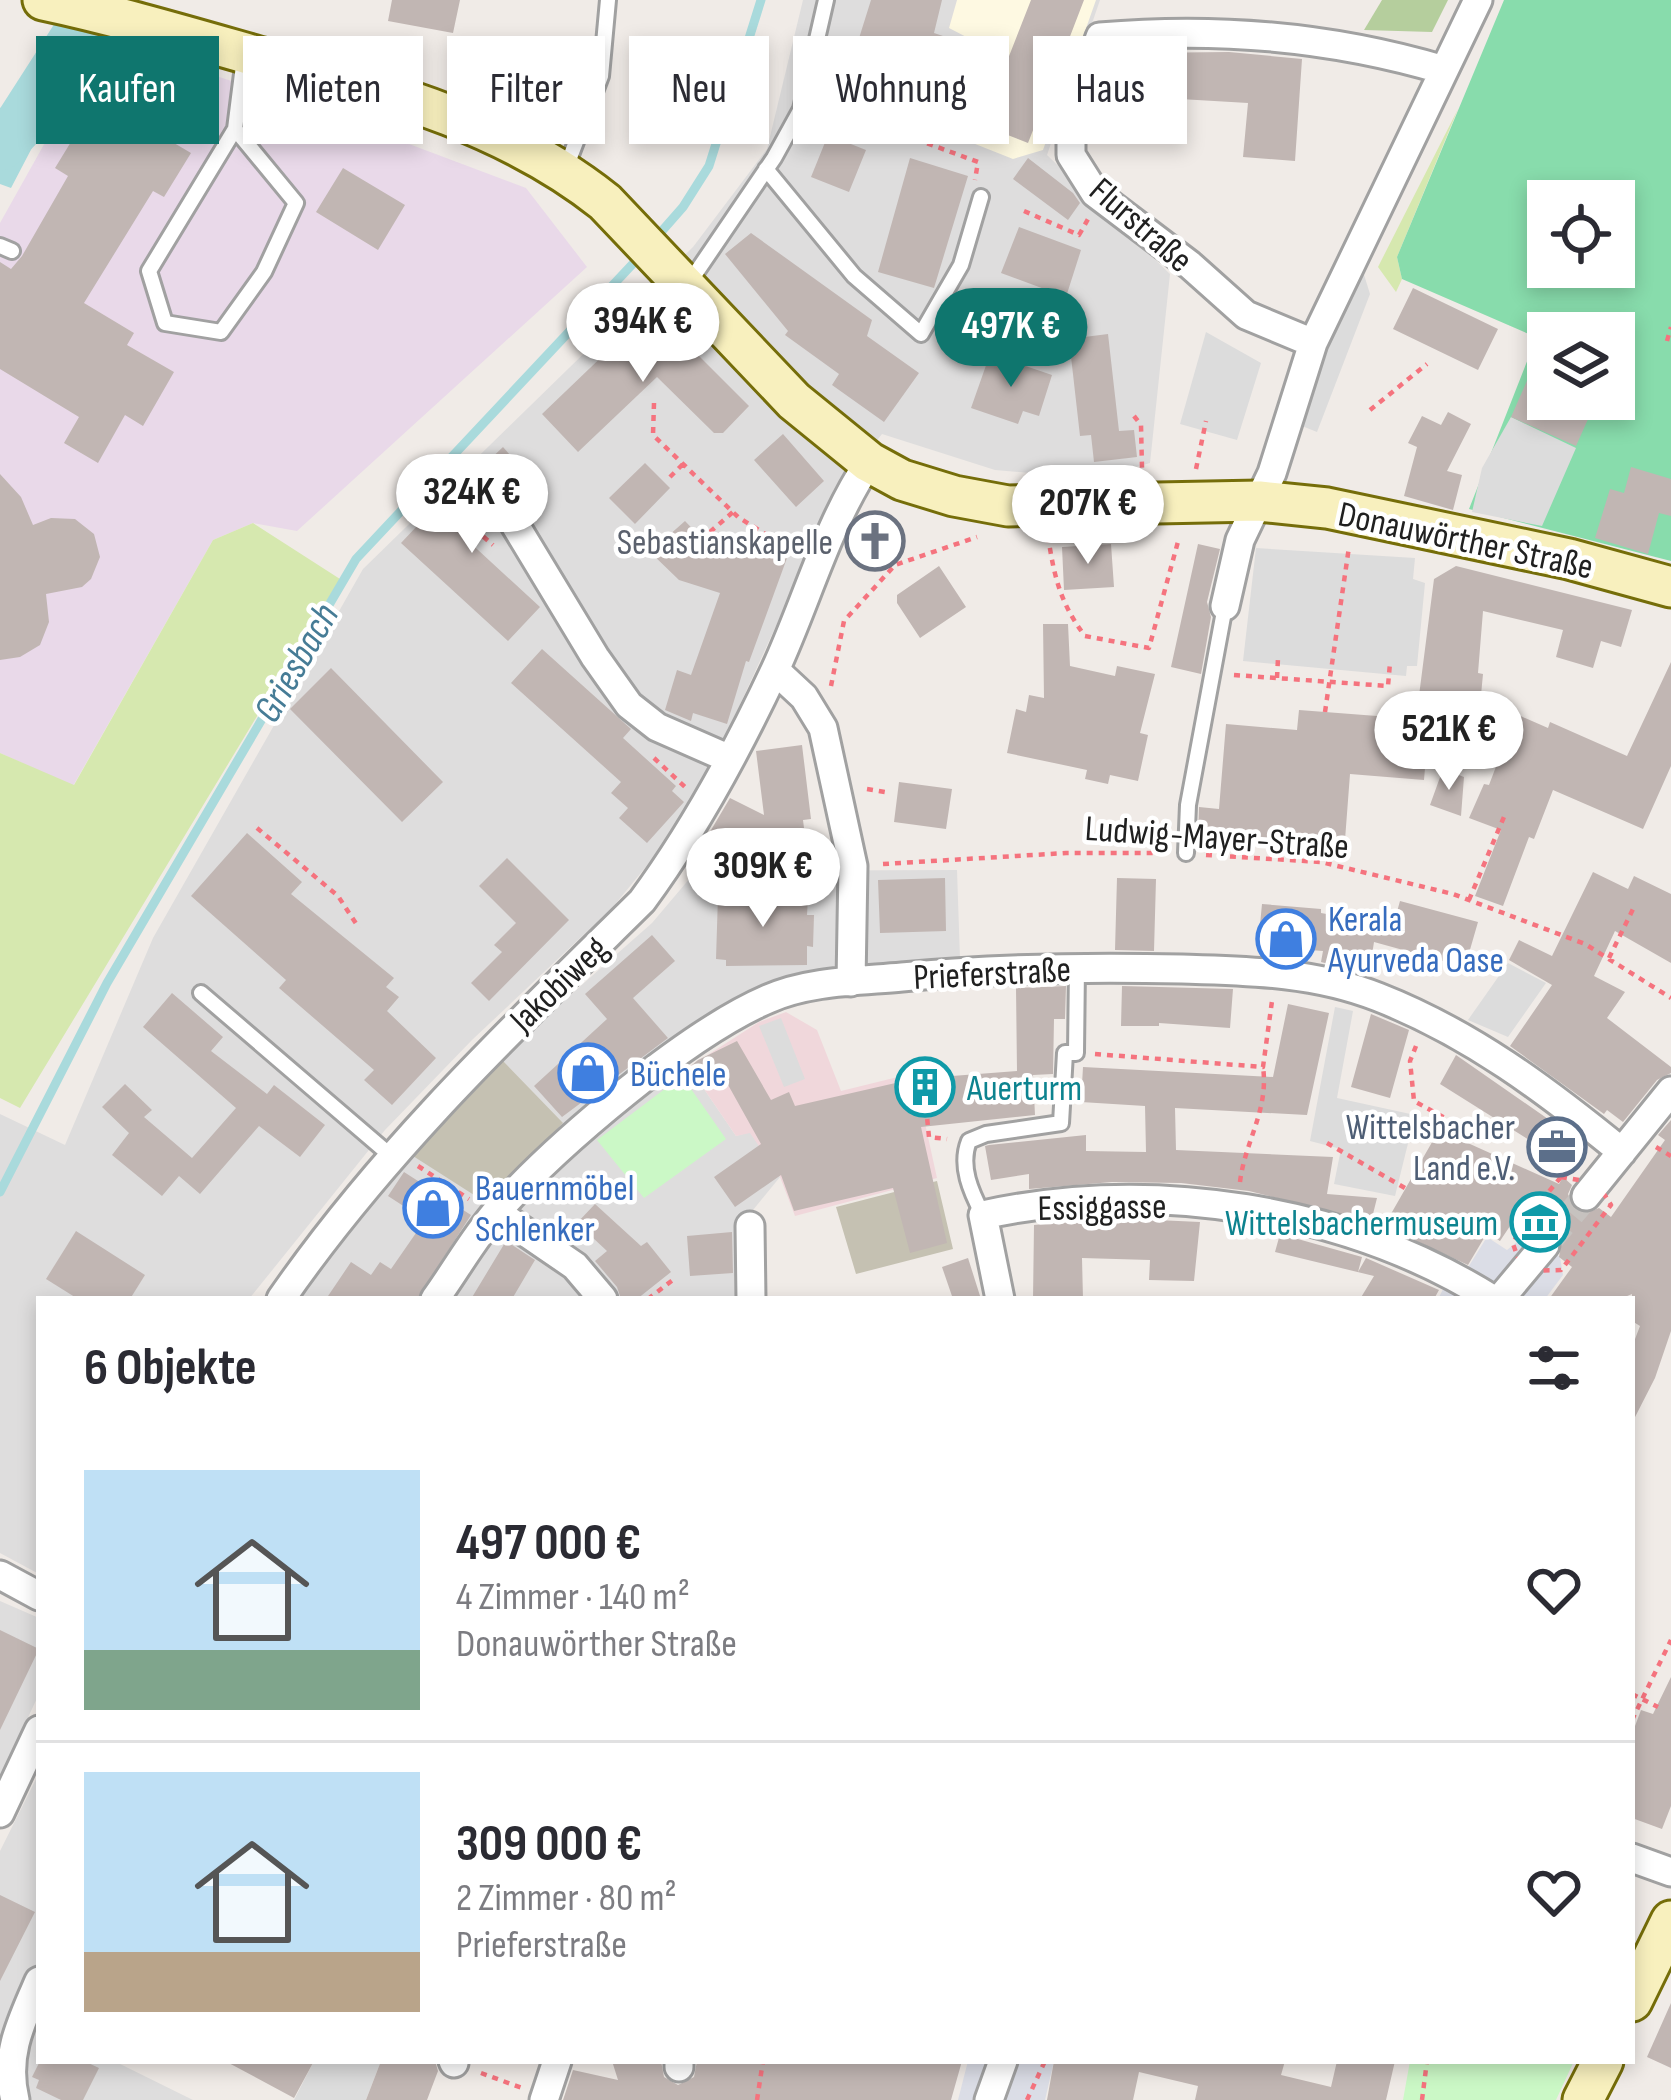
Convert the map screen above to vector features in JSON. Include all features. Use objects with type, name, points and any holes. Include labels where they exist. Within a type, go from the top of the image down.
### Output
[{"type":"main road","name":"Donauwörther Straße","points":[[52,2],[243,53]]},
{"type":"main road","name":"Donauwörther Straße","points":[[423,103],[506,138],[565,172],[604,202],[794,401],[868,461],[919,485],[1025,506],[1259,501],[1374,518],[1569,559],[1671,587]]},
{"type":"main road","points":[[1635,1995],[1671,1921]]},
{"type":"main road","points":[[1583,2100],[1601,2064]]},
{"type":"street","points":[[1225,606],[1240,540],[1272,473],[1313,343],[1478,0]]},
{"type":"street","name":"Flurstraße","points":[[1313,343],[1246,315],[1190,265],[1100,197],[1071,155],[1071,118],[1100,37],[1267,36],[1388,53],[1444,70]]},
{"type":"street","name":"Jakobiweg","points":[[283,1296],[396,1150],[494,1044],[642,901],[667,866],[705,805],[775,670],[815,566],[868,461]]},
{"type":"street","points":[[500,500],[595,658],[629,705],[657,727],[730,759]]},
{"type":"street","points":[[775,670],[804,697],[823,728],[865,866],[851,982]]},
{"type":"street","name":"Prieferstraße","points":[[437,1296],[496,1212],[562,1148],[694,1042],[769,998],[851,982],[1077,966],[1277,972],[1376,995],[1426,1018],[1536,1083],[1622,1152]]},
{"type":"street","points":[[1591,1190],[1671,1091]]},
{"type":"street","name":"Essiggasse","points":[[983,1215],[1080,1202],[1258,1210],[1393,1247],[1491,1296]]},
{"type":"street","points":[[496,1212],[575,1266],[600,1296]]},
{"type":"street","points":[[983,1215],[999,1296]]},
{"type":"street","points":[[750,1226],[751,1296]]},
{"type":"street","points":[[1499,1296],[1545,1245]]},
{"type":"street","points":[[0,1575],[36,1594]]},
{"type":"street","points":[[0,1814],[36,1736]]},
{"type":"street","points":[[1635,1859],[1671,1872]]},
{"type":"street","points":[[15,2100],[9,2073],[14,2041],[36,1988]]},
{"type":"street","points":[[544,2098],[556,2064]]},
{"type":"street","points":[[989,2100],[1002,2064]]},
{"type":"lane","points":[[565,172],[601,76],[608,0]]},
{"type":"lane","points":[[817,36],[826,0]]},
{"type":"lane","points":[[235,129],[296,203],[264,272],[221,332],[165,323],[148,271],[235,129],[243,61]]},
{"type":"lane","points":[[677,280],[766,170],[793,123]]},
{"type":"lane","points":[[766,170],[854,276],[921,334],[961,265],[981,197]]},
{"type":"lane","points":[[1186,854],[1188,806],[1225,606]]},
{"type":"lane","points":[[983,1215],[963,1157],[969,1141],[986,1134],[1061,1123],[1065,1053],[1076,1053],[1077,966]]},
{"type":"lane","points":[[201,993],[396,1150]]},
{"type":"path","points":[[930,144],[978,161],[973,192],[981,197]]},
{"type":"path","points":[[1024,212],[1079,236],[1100,197]]},
{"type":"path","points":[[1667,341],[1671,326]]},
{"type":"path","points":[[1370,410],[1426,364]]},
{"type":"path","points":[[654,403],[653,435],[734,512],[815,566]]},
{"type":"path","points":[[1134,416],[1141,425],[1143,503]]},
{"type":"path","points":[[828,702],[844,621],[896,565],[997,531],[1025,506],[1065,610],[1085,636],[1149,648],[1190,501],[1206,421]]},
{"type":"path","points":[[670,477],[683,464]]},
{"type":"path","points":[[710,532],[734,512]]},
{"type":"path","points":[[1324,712],[1346,547],[1367,547],[1374,518]]},
{"type":"path","points":[[1276,678],[1278,658]]},
{"type":"path","points":[[1210,673],[1388,686],[1390,663]]},
{"type":"path","points":[[657,727],[641,746],[705,805]]},
{"type":"path","points":[[1469,900],[1506,812]]},
{"type":"path","points":[[257,828],[338,896],[358,928]]},
{"type":"path","name":"Ludwig-Mayer-Straße","points":[[667,866],[865,866],[1066,853],[1321,862],[1469,900],[1585,944],[1671,998]]},
{"type":"path","points":[[759,866],[760,890]]},
{"type":"path","points":[[1609,958],[1634,909]]},
{"type":"path","points":[[1237,1208],[1244,1147],[1260,1121],[1277,972]]},
{"type":"path","points":[[1426,1018],[1410,1060],[1414,1101],[1483,1139]]},
{"type":"path","points":[[1076,1053],[1263,1067]]},
{"type":"path","points":[[926,1107],[929,1137],[969,1141]]},
{"type":"path","points":[[1327,1143],[1410,1191]]},
{"type":"path","points":[[396,1150],[496,1212]]},
{"type":"path","points":[[1561,1177],[1611,1205],[1561,1270],[1523,1271],[1513,1244],[1522,1224],[1561,1177]]},
{"type":"path","points":[[652,1296],[674,1279]]},
{"type":"path","points":[[1635,1715],[1671,1640]]},
{"type":"path","points":[[1635,1693],[1650,1686]]},
{"type":"path","points":[[1635,1696],[1658,1707]]},
{"type":"path","points":[[458,2064],[544,2098]]},
{"type":"path","points":[[757,2100],[763,2064]]},
{"type":"path","points":[[1027,2100],[1044,2064]]},
{"type":"path","points":[[1422,2100],[1427,2064]]},
{"type":"shaded area","points":[[803,0],[1100,0],[1088,36],[1033,36],[1033,144],[1051,144],[1047,155],[1170,274],[1150,463],[1093,478],[995,470],[882,434],[838,490],[691,812],[612,908],[385,1130],[251,1296],[36,1296],[36,1572],[0,1553],[0,1114],[65,1145],[153,938],[363,569],[693,247],[767,149],[793,41],[793,144],[1009,144],[1009,36],[794,36]]},
{"type":"shaded area","points":[[957,0],[1096,0],[1083,36],[1033,36],[1033,144],[1045,144],[1043,150],[1013,159],[975,144],[1009,144],[1009,36],[964,36],[949,28]]},
{"type":"shaded area","points":[[219,77],[243,85],[243,144],[409,144],[526,188],[587,267],[297,531],[253,523],[213,540],[73,786],[0,753],[0,223],[44,144],[219,144]]},
{"type":"shaded area","points":[[1361,265],[1370,294],[1317,432],[1297,424]]},
{"type":"shaded area","points":[[1206,332],[1261,363],[1237,440],[1180,424]]},
{"type":"shaded area","points":[[1511,417],[1576,448],[1542,526],[1472,512],[1482,468]]},
{"type":"shaded area","points":[[1256,548],[1415,558],[1413,579],[1425,583],[1417,666],[1407,666],[1406,676],[1243,661]]},
{"type":"shaded area","points":[[957,870],[960,959],[760,990],[680,1043],[689,1067],[736,1136],[750,1132],[780,1177],[753,1210],[757,1296],[301,1296],[396,1169],[499,1058],[652,923],[696,871]]},
{"type":"shaded area","points":[[1508,963],[1546,983],[1508,1037],[1468,1020]]},
{"type":"shaded area","points":[[1335,1007],[1353,1011],[1337,1098],[1415,1115],[1395,1196],[1334,1184],[1341,1149],[1310,1141]]},
{"type":"shaded area","points":[[786,1012],[817,1030],[841,1091],[914,1073],[937,1178],[795,1216],[780,1177],[750,1133],[736,1136],[689,1067],[759,1022]]},
{"type":"shaded area","points":[[781,1018],[805,1079],[784,1087],[759,1026]]},
{"type":"shaded area","points":[[503,1061],[563,1123],[485,1202],[413,1156]]},
{"type":"shaded area","points":[[937,1181],[953,1249],[856,1274],[836,1207]]},
{"type":"shaded area","points":[[1529,1232],[1560,1257],[1563,1275],[1547,1296],[1440,1296],[1453,1270],[1467,1269],[1487,1237],[1507,1250]]},
{"type":"shaded area","points":[[0,1601],[36,1617],[36,1700],[0,1777]]},
{"type":"shaded area","points":[[36,1779],[36,2064],[120,2064],[193,2100],[0,2100],[0,1851]]},
{"type":"shaded area","points":[[312,2064],[380,2064],[366,2100],[294,2100]]},
{"type":"shaded area","points":[[967,2064],[1053,2064],[1045,2100],[958,2100]]},
{"type":"green space","points":[[1382,0],[1448,0],[1432,32],[1364,30]]},
{"type":"green space","points":[[1504,0],[1671,0],[1671,561],[1469,509],[1527,361],[1527,420],[1635,420],[1635,312],[1527,312],[1527,333],[1402,279],[1397,257]]},
{"type":"green space","points":[[1458,109],[1397,257],[1402,279],[1396,292],[1378,267]]},
{"type":"green space","points":[[253,523],[340,579],[20,1108],[0,1098],[0,753],[74,785],[213,540]]},
{"type":"green space","points":[[682,1076],[726,1139],[644,1198],[597,1140]]},
{"type":"green space","points":[[1409,2064],[1573,2064],[1556,2100],[1403,2100]]},
{"type":"water","points":[[36,77],[35,142],[11,188],[0,184],[0,126]]},
{"type":"building","points":[[392,0],[460,0],[453,33],[388,21]]},
{"type":"building","points":[[871,0],[942,0],[934,33],[943,36],[860,36]]},
{"type":"building","points":[[1031,0],[1084,0],[1070,36],[1033,36],[1033,130],[1028,143],[1009,136],[1009,56]]},
{"type":"building","points":[[1187,52],[1302,59],[1295,161],[1243,157],[1248,103],[1187,99]]},
{"type":"building","points":[[70,144],[176,144],[191,153],[164,197],[153,191],[84,303],[134,333],[127,345],[174,372],[143,426],[125,415],[98,463],[64,443],[79,417],[0,369],[0,262],[11,269],[22,256],[68,176],[55,168]]},
{"type":"building","points":[[824,144],[851,144],[866,150],[849,192],[811,177]]},
{"type":"building","points":[[910,158],[968,176],[934,288],[878,272]]},
{"type":"building","points":[[1028,158],[1080,203],[1068,220],[1013,179]]},
{"type":"building","points":[[343,168],[405,205],[378,250],[316,212]]},
{"type":"building","points":[[1019,227],[1081,250],[1066,297],[1001,273]]},
{"type":"building","points":[[751,233],[872,320],[867,336],[919,373],[884,422],[832,385],[839,374],[785,335],[788,331],[725,254]]},
{"type":"building","points":[[1413,288],[1498,329],[1478,370],[1393,329]]},
{"type":"building","points":[[638,322],[672,323],[672,329],[749,406],[723,433],[714,433],[657,377],[578,452],[542,414]]},
{"type":"building","points":[[1108,334],[1119,431],[1134,430],[1137,457],[1094,462],[1091,435],[1080,436],[1069,339]]},
{"type":"building","points":[[990,354],[1052,375],[1039,416],[1023,411],[1018,424],[971,408]]},
{"type":"building","points":[[1527,381],[1527,420],[1588,420],[1576,446],[1511,417]]},
{"type":"building","points":[[1448,412],[1471,424],[1447,471],[1462,475],[1453,510],[1404,496],[1417,447],[1408,443],[1422,416],[1441,425]]},
{"type":"building","points":[[783,434],[824,481],[796,507],[754,460]]},
{"type":"building","points":[[503,447],[518,464],[490,485],[452,526],[540,607],[508,641],[401,543]]},
{"type":"building","points":[[645,463],[670,488],[635,524],[609,498]]},
{"type":"building","points":[[1631,467],[1671,479],[1671,516],[1659,513],[1648,554],[1595,538],[1610,489],[1624,493]]},
{"type":"building","points":[[0,474],[21,497],[33,525],[51,518],[75,519],[94,534],[100,557],[91,579],[82,587],[46,594],[49,622],[40,645],[20,657],[0,660]]},
{"type":"building","name":"Sebastianskapelle","points":[[858,520],[901,536],[891,561],[849,545]]},
{"type":"building","points":[[685,521],[708,545],[735,552],[739,541],[787,558],[727,724],[693,713],[691,721],[665,710],[677,670],[691,675],[720,593],[679,580],[650,552]]},
{"type":"building","points":[[1111,544],[1114,587],[1064,590],[1062,547]]},
{"type":"building","points":[[1198,544],[1220,549],[1207,602],[1211,617],[1201,674],[1171,667]]},
{"type":"building","points":[[939,566],[966,607],[920,638],[897,603],[897,595]]},
{"type":"building","points":[[1456,566],[1632,610],[1621,647],[1601,641],[1593,668],[1556,657],[1563,630],[1483,611],[1481,695],[1472,694],[1469,724],[1429,721],[1424,780],[1350,774],[1344,853],[1198,838],[1199,807],[1219,809],[1226,724],[1297,730],[1299,710],[1416,719],[1434,579]]},
{"type":"building","points":[[1043,624],[1068,624],[1070,666],[1115,676],[1117,666],[1155,674],[1140,733],[1148,735],[1138,781],[1110,775],[1108,784],[1085,779],[1087,770],[1007,753],[1016,709],[1026,712],[1029,695],[1044,698]]},
{"type":"building","points":[[542,649],[631,729],[623,738],[676,786],[672,791],[684,802],[647,843],[619,818],[628,808],[611,793],[621,782],[511,683]]},
{"type":"building","points":[[1671,662],[1671,766],[1643,829],[1553,790],[1503,906],[1475,896],[1501,830],[1469,818],[1484,784],[1489,785],[1516,714],[1548,728],[1550,722],[1627,756]]},
{"type":"building","points":[[331,668],[443,782],[402,822],[290,709]]},
{"type":"building","points":[[802,745],[811,819],[803,820],[804,828],[787,830],[788,845],[701,847],[730,798],[764,815],[756,751]]},
{"type":"building","points":[[1443,769],[1464,777],[1461,816],[1430,805]]},
{"type":"building","points":[[899,782],[952,789],[946,829],[894,822]]},
{"type":"building","points":[[247,833],[302,882],[291,894],[394,978],[386,987],[399,997],[387,1011],[436,1058],[392,1105],[364,1080],[374,1070],[279,988],[286,980],[191,896]]},
{"type":"building","points":[[507,858],[569,920],[489,1001],[471,983],[502,952],[494,945],[516,923],[479,886]]},
{"type":"building","points":[[1593,872],[1628,889],[1634,876],[1671,894],[1671,963],[1615,931],[1594,976],[1625,992],[1607,1018],[1671,1067],[1671,1073],[1657,1080],[1623,1122],[1607,1110],[1604,1114],[1510,1046],[1552,985],[1509,960],[1519,940],[1552,956]]},
{"type":"building","points":[[945,878],[946,931],[880,933],[878,880]]},
{"type":"building","points":[[1117,878],[1156,879],[1154,951],[1115,950]]},
{"type":"building","points":[[718,896],[808,897],[807,915],[814,915],[807,965],[726,966],[726,960],[716,959]]},
{"type":"building","points":[[1400,901],[1478,922],[1465,967],[1374,942],[1369,974],[1321,962],[1323,951],[1258,946],[1262,904],[1321,909],[1321,913],[1393,926]]},
{"type":"building","points":[[652,935],[675,961],[633,998],[668,1038],[562,1117],[534,1086],[607,1019],[585,994]]},
{"type":"building","points":[[1066,986],[1065,1019],[1054,1019],[1053,1074],[1033,1075],[1035,1115],[921,1127],[947,1243],[910,1253],[893,1188],[794,1211],[781,1175],[735,1207],[714,1177],[761,1144],[722,1074],[703,1083],[692,1065],[698,1060],[737,1041],[771,1100],[789,1092],[795,1106],[913,1079],[1017,1071],[1016,988]]},
{"type":"building","points":[[1122,986],[1233,989],[1230,1028],[1159,1023],[1121,1026]]},
{"type":"building","points":[[172,993],[223,1037],[211,1051],[267,1094],[274,1085],[325,1125],[300,1157],[259,1126],[200,1194],[179,1176],[162,1196],[112,1155],[129,1133],[102,1107],[125,1084],[152,1110],[144,1117],[192,1158],[236,1108],[143,1027]]},
{"type":"building","points":[[1288,1004],[1329,1013],[1307,1115],[1175,1108],[1176,1150],[1333,1157],[1327,1194],[1377,1198],[1371,1222],[1249,1191],[1181,1183],[1112,1182],[1029,1189],[1029,1174],[991,1180],[985,1146],[989,1145],[1086,1135],[1086,1151],[1146,1152],[1145,1106],[1081,1102],[1083,1067],[1273,1077]]},
{"type":"building","points":[[1371,1014],[1409,1030],[1390,1098],[1351,1087]]},
{"type":"building","points":[[1456,1055],[1581,1142],[1564,1162],[1440,1084]]},
{"type":"building","points":[[1671,1120],[1671,1331],[1635,1417],[1635,1339],[1640,1326],[1635,1323],[1635,1296],[1551,1296],[1572,1267],[1559,1257],[1562,1240],[1556,1231],[1540,1228],[1531,1234],[1514,1220],[1500,1241],[1487,1233],[1468,1265],[1384,1226],[1439,1130],[1559,1184],[1563,1177],[1572,1185],[1568,1194],[1574,1209],[1584,1214],[1599,1208],[1611,1217],[1665,1140],[1658,1135]]},
{"type":"building","points":[[404,1172],[471,1215],[419,1296],[328,1296],[351,1262],[371,1275],[380,1262],[391,1269],[425,1220],[388,1196]]},
{"type":"building","points":[[595,1204],[641,1246],[647,1242],[671,1272],[641,1296],[620,1296],[595,1261],[607,1251],[577,1223]]},
{"type":"building","points":[[1113,1218],[1200,1222],[1194,1281],[1149,1280],[1150,1260],[1082,1258],[1083,1296],[1033,1296],[1034,1225]]},
{"type":"building","points":[[76,1231],[145,1275],[132,1296],[73,1296],[46,1279]]},
{"type":"building","points":[[732,1232],[733,1273],[690,1276],[687,1236]]},
{"type":"building","points":[[1280,1234],[1362,1257],[1358,1272],[1366,1258],[1439,1290],[1436,1296],[1362,1296],[1374,1276],[1275,1252]]},
{"type":"building","points":[[506,1241],[535,1260],[514,1296],[473,1296]]},
{"type":"building","points":[[968,1258],[980,1296],[952,1296],[942,1267]]},
{"type":"building","points":[[0,1630],[36,1648],[36,1655],[0,1730]]},
{"type":"building","points":[[1671,1677],[1671,1806],[1662,1829],[1635,1819],[1635,1726],[1641,1710],[1653,1714]]},
{"type":"building","points":[[0,1895],[35,1912],[0,1981]]},
{"type":"building","points":[[1671,2003],[1671,2068],[1647,2057]]},
{"type":"building","points":[[38,2064],[99,2068],[83,2100],[61,2100],[36,2088],[39,2080],[32,2077]]},
{"type":"building","points":[[231,2064],[312,2064],[294,2098]]},
{"type":"building","points":[[380,2064],[436,2064],[438,2071],[427,2100],[366,2100]]},
{"type":"building","points":[[613,2064],[662,2064],[664,2077],[678,2085],[694,2077],[696,2064],[961,2064],[951,2100],[563,2100],[573,2070],[618,2080]]},
{"type":"building","points":[[1053,2064],[1284,2064],[1281,2075],[1331,2087],[1336,2064],[1394,2064],[1386,2100],[1195,2100],[1198,2086],[1139,2072],[1133,2100],[1047,2100]]},
{"type":"waterway","points":[[0,145],[21,123],[100,0]]},
{"type":"waterway","name":"Griesbach","points":[[654,240],[709,166],[761,0]]},
{"type":"waterway","name":"Griesbach","points":[[0,1192],[107,983],[356,559],[643,253]]},
{"type":"tunnel","points":[[1545,1245],[1586,1196]]},
{"type":"place","name":"Sebastianskapelle","points":[[875,541]]},
{"type":"place","name":"Kerala Ayurveda Oase","points":[[1286,939]]},
{"type":"place","name":"Büchele","points":[[588,1073]]},
{"type":"place","name":"Auerturm","points":[[925,1087]]},
{"type":"place","name":"Wittelsbacher Land e.V.","points":[[1557,1147]]},
{"type":"place","name":"Bauernmöbel Schlenker","points":[[433,1208]]},
{"type":"place","name":"Wittelsbachermuseum","points":[[1540,1222]]}]
